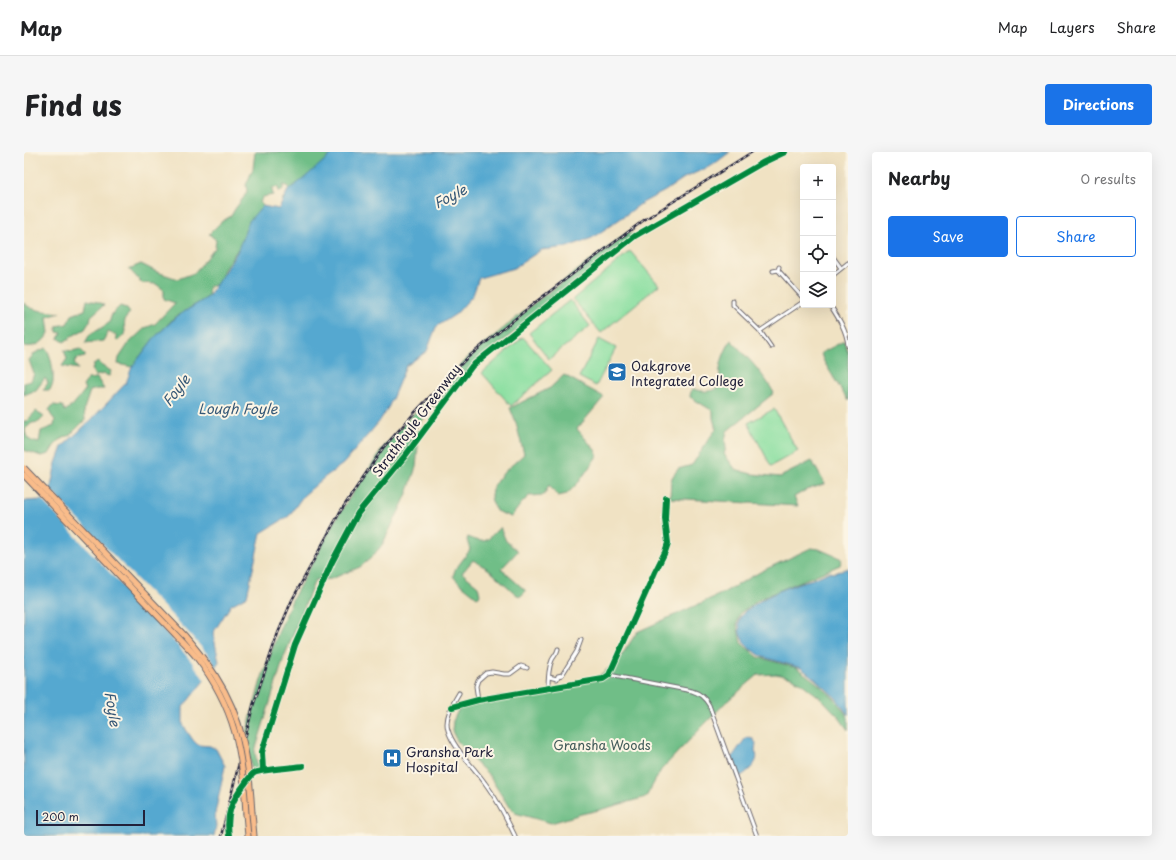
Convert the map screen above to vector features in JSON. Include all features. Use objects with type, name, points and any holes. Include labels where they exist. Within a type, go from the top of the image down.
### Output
[{"type":"highway","points":[[24,468],[185,636],[205,660],[215,675],[234,710],[241,733],[249,770],[248,836]]},
{"type":"highway","points":[[24,476],[176,635],[196,658],[211,679],[227,708],[239,746],[249,814],[254,836]]},
{"type":"street","points":[[836,261],[841,268]]},
{"type":"street","points":[[836,272],[848,263]]},
{"type":"street","points":[[773,270],[778,268],[800,294]]},
{"type":"street","points":[[728,306],[733,303],[760,331],[770,346],[774,342]]},
{"type":"street","points":[[760,331],[800,304]]},
{"type":"street","points":[[832,308],[844,329],[848,346]]},
{"type":"street","points":[[452,707],[478,700],[603,680],[609,675],[668,543],[665,519],[666,498]]},
{"type":"street","points":[[548,677],[556,679],[558,676],[562,675],[577,651],[581,640]]},
{"type":"street","points":[[548,689],[548,677],[551,661],[558,649]]},
{"type":"street","points":[[478,700],[476,686],[478,680],[486,673],[492,672],[510,674],[521,666],[527,668]]},
{"type":"street","points":[[609,675],[692,691],[696,692],[705,699],[757,836]]},
{"type":"street","points":[[459,693],[449,716],[448,730],[457,748],[486,784],[514,836]]},
{"type":"green space","points":[[255,152],[350,152],[292,199],[282,202],[283,198],[290,194],[288,186],[283,185],[283,189],[279,192],[278,187],[272,188],[273,195],[263,197],[260,202],[263,206],[246,237],[223,271],[222,284],[209,286],[208,297],[175,317],[154,338],[132,367],[118,364],[119,358],[129,343],[145,328],[155,324],[175,303],[164,299],[164,290],[156,284],[142,283],[129,269],[141,264],[157,272],[178,279],[194,273],[215,248],[216,240],[209,234],[221,222],[231,216],[244,197],[247,191],[246,185],[253,169]]},
{"type":"green space","points":[[628,232],[635,236],[472,366],[455,389],[432,407],[416,427],[414,436],[418,446],[416,467],[408,491],[382,545],[371,558],[360,567],[331,579],[315,580],[284,657],[255,751],[257,764],[263,766],[261,771],[252,772],[246,735],[261,680],[278,633],[292,600],[340,512],[383,448],[467,358],[537,301]]},
{"type":"green space","points":[[630,251],[659,285],[601,333],[573,299]]},
{"type":"green space","points":[[87,300],[104,305],[91,316],[85,329],[64,342],[58,338],[62,333],[57,332],[57,326],[67,324],[72,315],[85,310]]},
{"type":"green space","points":[[570,300],[590,326],[549,359],[529,333]]},
{"type":"green space","points":[[24,303],[36,310],[60,313],[47,317],[49,333],[44,340],[32,346],[24,346]]},
{"type":"green space","points":[[120,306],[126,308],[130,313],[125,321],[124,335],[117,341],[116,335],[108,332],[103,341],[85,343],[90,334],[109,323],[112,314]]},
{"type":"green space","points":[[523,337],[552,370],[511,406],[482,373]]},
{"type":"green space","points":[[599,339],[616,348],[596,386],[579,377]]},
{"type":"green space","points":[[731,340],[760,372],[774,393],[727,431],[725,440],[726,448],[724,454],[736,470],[752,474],[780,477],[812,461],[825,484],[806,490],[794,497],[798,506],[670,498],[671,480],[673,476],[678,469],[692,465],[716,429],[713,411],[690,397],[691,390],[711,391],[721,385],[720,367]]},
{"type":"green space","points":[[844,341],[848,353],[848,401],[823,360],[821,353]]},
{"type":"green space","points":[[46,348],[51,359],[53,373],[53,382],[50,390],[43,390],[48,383],[45,378],[36,390],[24,395],[24,383],[31,381],[34,374],[29,360],[35,353]]},
{"type":"green space","points":[[80,349],[85,354],[85,357],[76,359],[74,363],[78,369],[62,366],[67,359],[64,350],[72,351]]},
{"type":"green space","points":[[99,362],[102,366],[111,371],[109,376],[104,374],[95,376],[92,370],[94,364]]},
{"type":"green space","points":[[564,375],[604,397],[577,429],[596,451],[597,456],[579,482],[567,494],[558,496],[549,485],[544,495],[529,496],[511,517],[496,511],[491,496],[492,490],[499,478],[524,454],[516,423],[510,408],[550,388]]},
{"type":"green space","points":[[97,378],[104,389],[90,391],[84,409],[85,420],[70,435],[60,440],[49,454],[41,456],[24,450],[24,421],[27,421],[36,411],[44,417],[39,422],[32,423],[25,429],[26,435],[29,439],[39,443],[41,431],[54,426],[55,420],[49,410],[53,405],[63,406],[65,411],[73,405],[85,390],[83,386],[88,379]]},
{"type":"green space","points":[[774,409],[798,451],[771,466],[748,423]]},
{"type":"green space","points":[[500,527],[506,541],[518,551],[501,569],[526,591],[521,596],[517,595],[488,569],[473,560],[462,573],[478,586],[480,595],[477,597],[453,576],[455,570],[470,550],[467,540],[468,537],[483,541],[492,536]]},
{"type":"green space","name":"Gransha Woods","points":[[811,548],[819,549],[842,559],[840,565],[760,599],[740,613],[737,625],[741,643],[758,657],[797,668],[834,698],[848,717],[848,730],[838,716],[822,699],[801,683],[792,678],[776,674],[758,675],[725,703],[661,770],[646,797],[551,823],[515,813],[509,807],[488,774],[470,757],[456,739],[452,731],[453,721],[459,708],[502,697],[539,696],[577,685],[599,676],[618,661],[637,632],[721,594],[762,571]]},
{"type":"water","name":"Lough Foyle","points":[[334,152],[730,152],[713,165],[684,178],[665,191],[642,203],[592,238],[567,247],[541,250],[514,268],[479,278],[473,295],[456,314],[436,327],[427,351],[406,366],[389,406],[379,422],[343,464],[303,496],[289,516],[261,533],[247,596],[231,605],[213,633],[219,662],[183,707],[183,725],[193,740],[198,745],[210,746],[216,749],[225,766],[215,814],[216,827],[214,836],[24,836],[24,501],[42,500],[50,491],[56,463],[62,447],[91,420],[126,383],[132,367],[154,338],[176,317],[208,297],[237,252],[249,221],[262,206],[279,209],[288,190],[302,180]]},
{"type":"water","points":[[848,568],[848,715],[836,698],[801,668],[763,657],[750,649],[744,643],[740,634],[739,624],[741,616],[745,611],[763,599],[779,591],[829,572],[835,573]]},
{"type":"water","points":[[748,737],[752,738],[756,743],[755,751],[757,755],[755,763],[752,767],[738,778],[732,757]]},
{"type":"pier","points":[[49,489],[188,632],[209,656],[216,668],[206,682],[191,661],[172,639],[40,498]]},
{"type":"railway","points":[[221,836],[253,706],[278,633],[292,600],[340,512],[383,448],[467,358],[537,301],[644,220],[752,152]]},
{"type":"cycle path","name":"Strathfoyle Greenway","points":[[263,770],[262,752],[295,645],[332,562],[358,513],[405,456],[472,366],[635,236],[762,163],[785,152]]},
{"type":"cycle path","points":[[452,707],[478,700],[603,679],[609,675],[668,543],[665,519],[666,498]]},
{"type":"cycle path","points":[[229,836],[228,821],[230,809],[240,791],[254,773],[303,766]]},
{"type":"place","name":"Oakgrove Integrated College","points":[[617,372]]},
{"type":"place","name":"Gransha Park Hospital","points":[[392,758]]},
{"type":"water label","name":"Foyle","points":[[450,196]]},
{"type":"water label","name":"Foyle","points":[[176,390]]},
{"type":"water label","name":"Foyle","points":[[113,709]]}]
